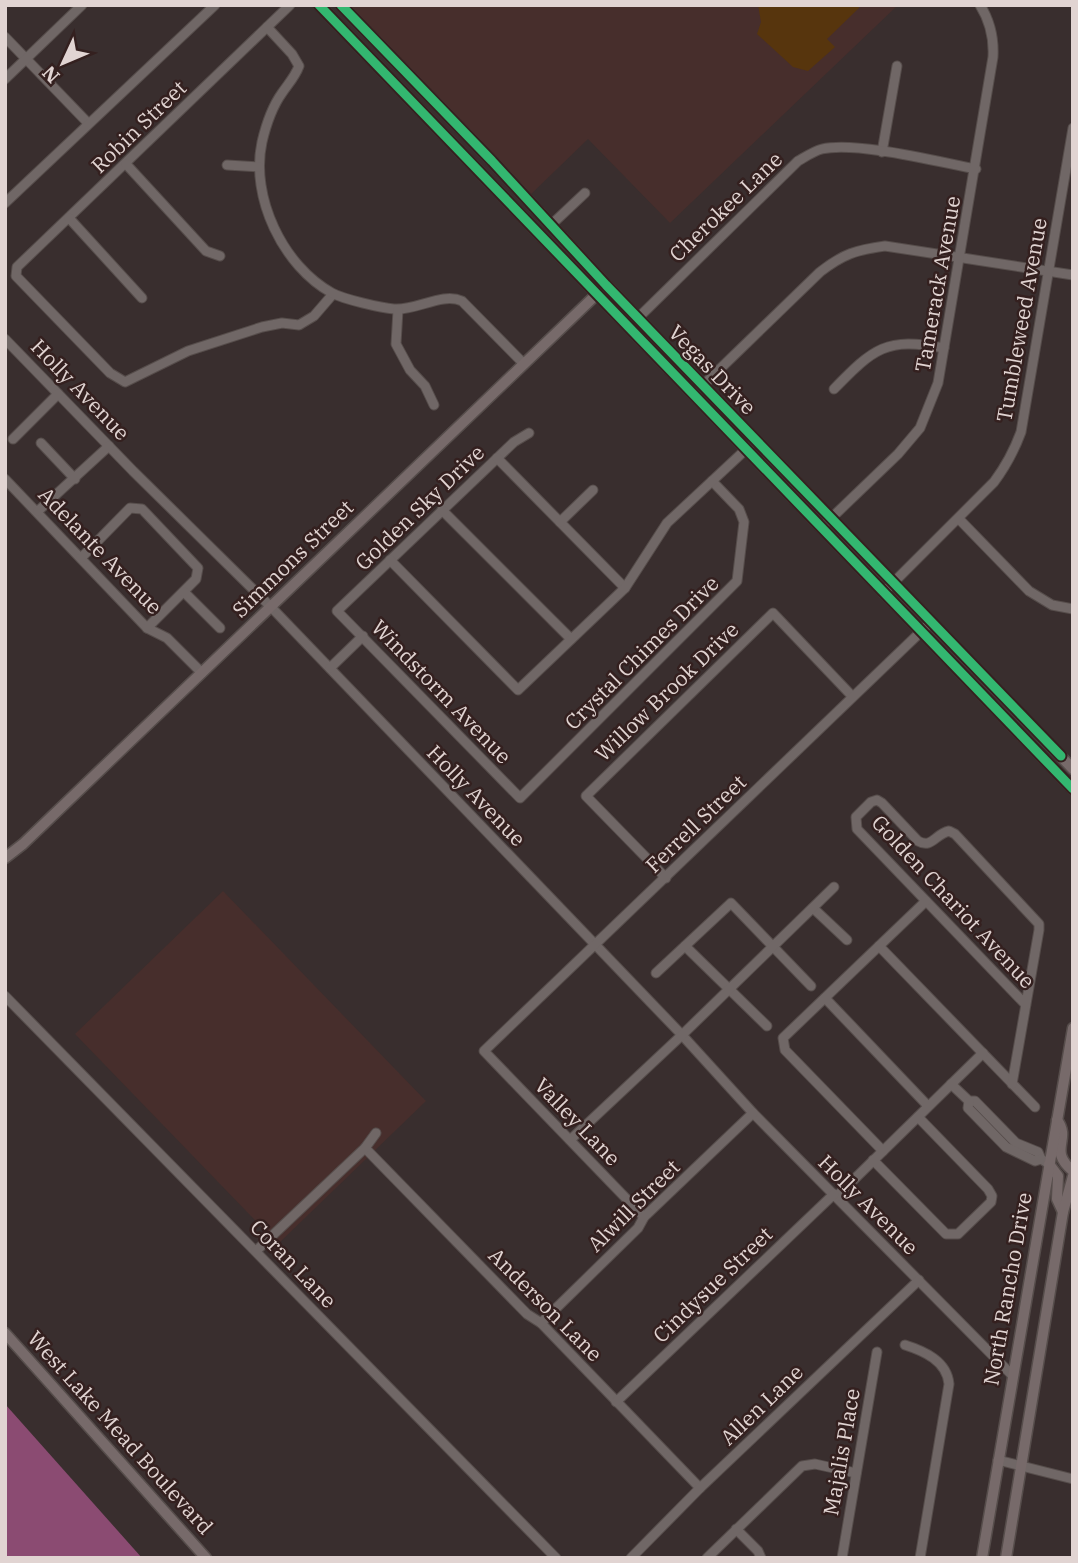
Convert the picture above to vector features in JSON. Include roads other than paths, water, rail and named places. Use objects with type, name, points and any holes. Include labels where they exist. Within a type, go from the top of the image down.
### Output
[{"type":"main road","name":"Vegas Drive","points":[[319,5],[692,396],[1073,789]]},
{"type":"main road","name":"Vegas Drive","points":[[341,5],[606,285],[1073,769]]},
{"type":"main road","points":[[436,126],[447,114]]},
{"type":"main road","name":"Simmons Street","points":[[5,858],[23,844],[606,285]]},
{"type":"main road","name":"North Rancho Drive","points":[[982,1558],[1045,1161],[1057,1120],[1073,1028]]},
{"type":"main road","points":[[1057,1120],[1063,1131],[1060,1156],[1073,1174]]},
{"type":"main road","points":[[1045,1161],[1058,1176],[1057,1199],[1063,1212]]},
{"type":"main road","name":"North Rancho Drive","points":[[1006,1558],[1063,1212],[1073,1174]]},
{"type":"main road","name":"West Lake Mead Boulevard","points":[[5,1333],[206,1558]]},
{"type":"street","points":[[5,79],[82,5]]},
{"type":"street","points":[[5,203],[215,5]]},
{"type":"street","name":"Robin Street","points":[[290,5],[17,267],[16,276],[110,373],[124,382],[200,347],[262,327],[282,323],[299,326],[314,316],[333,294]]},
{"type":"street","name":"Tamerack Avenue","points":[[821,528],[898,454],[920,428],[938,383],[976,169],[994,41],[986,14],[980,5]]},
{"type":"street","points":[[267,27],[292,54],[299,66],[269,118],[259,167],[261,193],[271,225],[285,248],[309,275],[333,294],[398,310],[420,307],[448,298],[462,301],[524,364]]},
{"type":"street","points":[[5,37],[88,123]]},
{"type":"street","points":[[883,152],[897,66]]},
{"type":"street","name":"Tumbleweed Avenue","points":[[883,593],[994,482],[1016,447],[1021,432],[1073,128]]},
{"type":"street","name":"Cherokee Lane","points":[[638,318],[798,161],[821,149],[839,147],[883,152],[976,169]]},
{"type":"street","points":[[126,164],[206,251],[220,256]]},
{"type":"street","points":[[228,165],[259,167]]},
{"type":"street","points":[[551,225],[585,193]]},
{"type":"street","points":[[69,218],[142,298]]},
{"type":"street","points":[[692,396],[820,272],[838,258],[857,250],[885,246],[1073,275]]},
{"type":"street","points":[[398,310],[396,344],[410,370],[425,386],[433,405]]},
{"type":"street","name":"Holly Avenue","points":[[6,341],[271,607],[682,1035],[753,1113],[1012,1375]]},
{"type":"street","points":[[834,389],[861,361],[883,347],[902,343],[944,348]]},
{"type":"street","points":[[13,439],[58,394]]},
{"type":"street","name":"Golden Sky Drive","points":[[337,611],[514,442],[529,433]]},
{"type":"street","points":[[390,560],[518,690],[625,588],[667,523],[756,440]]},
{"type":"street","points":[[41,443],[75,479]]},
{"type":"street","points":[[38,511],[109,446]]},
{"type":"street","points":[[497,458],[625,588]]},
{"type":"street","name":"Adelante Avenue","points":[[5,480],[38,511],[147,628],[167,638],[202,673]]},
{"type":"street","name":"Crystal Chimes Drive","points":[[520,798],[737,582],[744,526],[742,515],[712,481]]},
{"type":"street","points":[[560,522],[593,490]]},
{"type":"street","points":[[81,558],[134,507],[142,509],[198,568],[196,579],[147,628]]},
{"type":"street","points":[[442,510],[571,639]]},
{"type":"street","points":[[959,519],[1029,591],[1052,605],[1073,610]]},
{"type":"street","points":[[184,592],[220,628]]},
{"type":"street","name":"Windstorm Avenue","points":[[337,611],[520,798]]},
{"type":"street","name":"Willow Brook Drive","points":[[666,878],[586,796],[774,613],[852,696]]},
{"type":"street","name":"Ferrell Street","points":[[484,1051],[931,622]]},
{"type":"street","points":[[330,668],[363,636]]},
{"type":"street","name":"Golden Chariot Avenue","points":[[877,800],[924,845],[931,844],[942,832],[955,834],[1039,924],[1026,1005],[857,829],[856,817],[877,800]]},
{"type":"street","points":[[570,1140],[834,887]]},
{"type":"street","points":[[883,1151],[785,1049],[783,1038],[926,901]]},
{"type":"street","points":[[656,973],[731,903],[811,986]]},
{"type":"street","points":[[813,908],[847,940]]},
{"type":"street","points":[[685,946],[767,1026]]},
{"type":"street","points":[[879,946],[1035,1107]]},
{"type":"street","name":"Coran Lane","points":[[5,996],[556,1558]]},
{"type":"street","points":[[825,999],[928,1106]]},
{"type":"street","points":[[1012,1084],[1026,1005]]},
{"type":"street","name":"Valley Lane","points":[[484,1051],[644,1217]]},
{"type":"street","name":"Cindysue Street","points":[[616,1402],[883,1151],[983,1053]]},
{"type":"street","points":[[951,1084],[969,1101],[975,1101],[1016,1143],[1038,1152],[1045,1161]]},
{"type":"street","name":"Alwill Street","points":[[541,1324],[638,1228],[644,1217],[753,1113]]},
{"type":"street","points":[[873,1160],[946,1234],[958,1234],[991,1202],[992,1196],[918,1117]]},
{"type":"street","points":[[256,1251],[365,1148],[376,1133]]},
{"type":"street","name":"Anderson Lane","points":[[365,1148],[700,1488]]},
{"type":"street","name":"Allen Lane","points":[[631,1558],[700,1488],[919,1280]]},
{"type":"street","points":[[905,1345],[928,1352],[948,1377],[949,1390],[920,1558]]},
{"type":"street","name":"Majalis Place","points":[[842,1558],[877,1352]]},
{"type":"street","points":[[998,1460],[1073,1479]]},
{"type":"street","points":[[707,1558],[806,1465],[815,1464],[856,1473]]},
{"type":"street","points":[[736,1530],[758,1551],[761,1558]]}]
